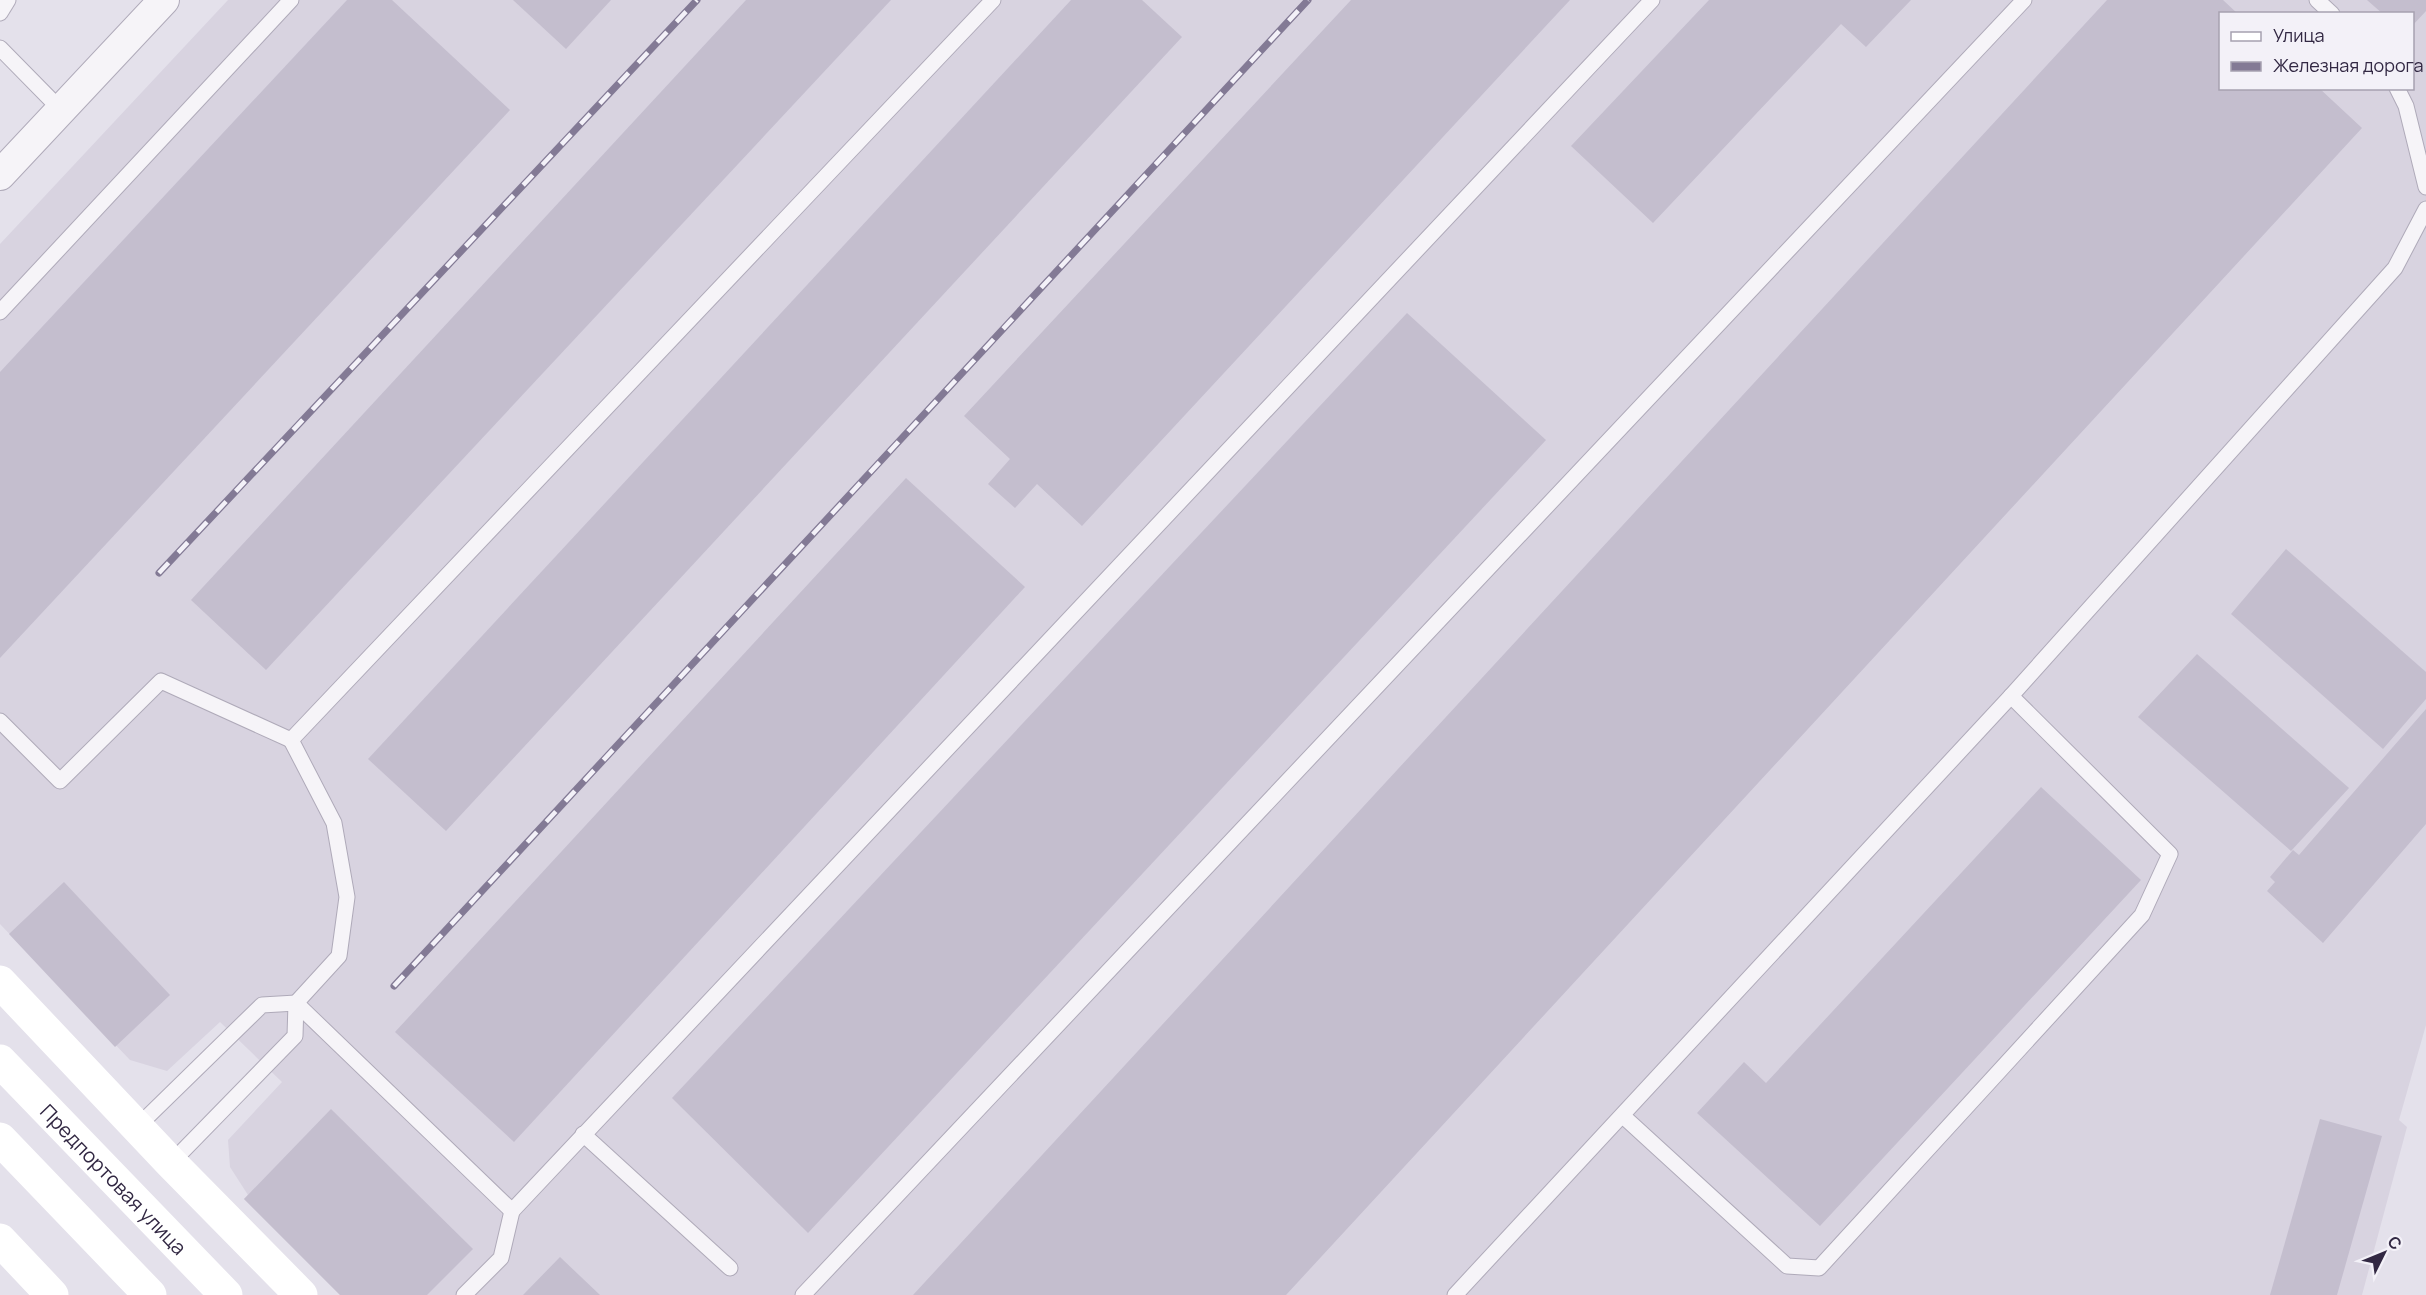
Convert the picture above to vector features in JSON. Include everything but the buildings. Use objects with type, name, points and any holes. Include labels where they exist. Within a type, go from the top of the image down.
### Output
[{"type":"main road","points":[[0,982],[171,1163],[301,1295]]},
{"type":"main road","name":"Предпортовая улица","points":[[0,1062],[226,1295]]},
{"type":"main road","points":[[0,1139],[150,1295]]},
{"type":"main road","points":[[0,1240],[52,1295]]},
{"type":"street","points":[[0,175],[164,0]]},
{"type":"lane","points":[[0,13],[8,0]]},
{"type":"lane","points":[[0,312],[291,0]]},
{"type":"lane","points":[[291,740],[993,0]]},
{"type":"lane","points":[[464,1295],[501,1258],[512,1211],[1652,0]]},
{"type":"lane","points":[[803,1295],[2024,0]]},
{"type":"lane","points":[[2317,0],[2330,12]]},
{"type":"lane","points":[[0,48],[61,110]]},
{"type":"lane","points":[[2398,90],[2406,106],[2426,187]]},
{"type":"lane","points":[[1455,1295],[2011,696],[2395,268],[2426,209]]},
{"type":"lane","points":[[0,721],[60,781],[161,681],[291,740],[334,824],[347,897],[339,956],[296,1002],[295,1036],[171,1163]]},
{"type":"lane","points":[[1623,1116],[1787,1266],[1819,1268],[2142,915],[2170,854],[2011,696]]},
{"type":"lane","points":[[137,1127],[262,1005],[296,1002],[512,1211]]},
{"type":"lane","points":[[583,1134],[730,1268]]},
{"type":"shaded area","points":[[228,0],[2426,0],[2426,1025],[2399,1120],[2407,1127],[2362,1295],[340,1295],[244,1199],[248,1195],[230,1167],[228,1140],[282,1082],[220,1022],[167,1071],[130,1060],[0,924],[0,244]]},
{"type":"railway","points":[[159,573],[697,0]]},
{"type":"railway","points":[[394,986],[1308,0]]}]
